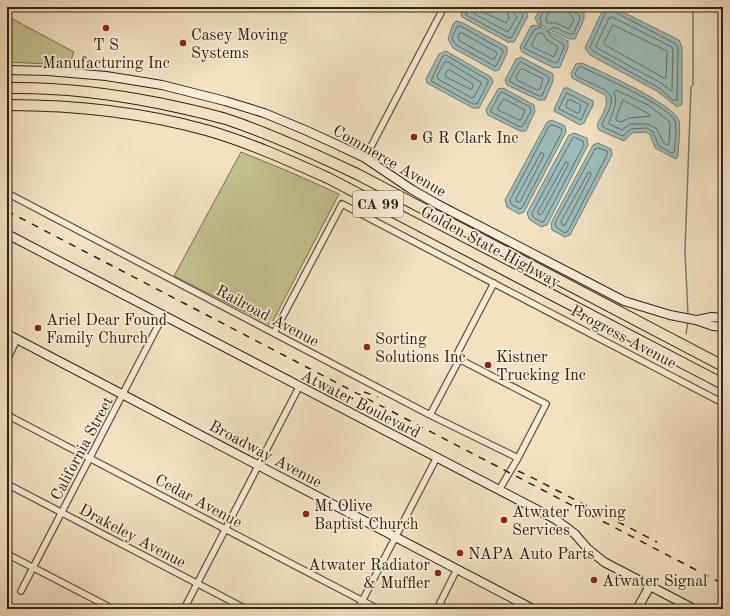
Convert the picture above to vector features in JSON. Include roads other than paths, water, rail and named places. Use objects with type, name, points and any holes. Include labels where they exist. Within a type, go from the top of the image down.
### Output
[{"type":"highway","name":"Golden State Highway","points":[[7,88],[74,90],[129,97],[184,108],[227,120],[270,135],[315,153],[357,174],[723,366]]},
{"type":"highway","name":"Golden State Highway","points":[[7,105],[64,106],[130,114],[207,131],[264,150],[328,178],[723,384]]},
{"type":"street","points":[[365,158],[444,7]]},
{"type":"street","name":"Commerce Avenue","points":[[7,70],[104,76],[162,84],[264,113],[365,158],[410,189],[624,301],[680,318],[696,320],[713,326],[723,327]]},
{"type":"street","name":"Railroad Avenue","points":[[7,193],[430,415],[518,458]]},
{"type":"street","name":"Progress Avenue","points":[[274,333],[342,204],[723,403]]},
{"type":"street","name":"Atwater Boulevard","points":[[7,234],[555,519],[575,534],[587,548],[604,562],[694,609]]},
{"type":"street","points":[[430,415],[458,362],[458,352],[494,283]]},
{"type":"street","name":"California Street","points":[[21,591],[164,316]]},
{"type":"street","name":"Commerce Avenue","points":[[696,320],[712,317],[723,318]]},
{"type":"street","name":"Broadway Avenue","points":[[7,334],[533,609]]},
{"type":"street","points":[[7,360],[17,339]]},
{"type":"street","points":[[457,358],[546,404],[518,458],[499,490]]},
{"type":"street","points":[[184,609],[299,387]]},
{"type":"street","name":"Cedar Avenue","points":[[7,415],[378,609]]},
{"type":"street","points":[[358,609],[436,457]]},
{"type":"street","name":"Drakeley Avenue","points":[[7,484],[246,609]]},
{"type":"street","points":[[7,554],[113,609]]},
{"type":"street","points":[[436,609],[457,569]]},
{"type":"street","points":[[637,609],[650,586]]},
{"type":"water","points":[[464,7],[519,7],[526,11],[528,16],[514,42],[508,42],[462,17],[461,13]]},
{"type":"water","points":[[542,7],[573,7],[584,13],[584,19],[575,39],[569,39],[538,24],[535,18]]},
{"type":"water","points":[[604,7],[613,7],[679,40],[682,47],[682,104],[677,107],[657,91],[590,55],[585,48]]},
{"type":"water","points":[[456,21],[463,23],[507,47],[507,53],[499,70],[495,71],[453,48],[448,39],[453,24]]},
{"type":"water","points":[[536,25],[568,41],[568,48],[560,67],[554,68],[522,52],[520,47],[531,26]]},
{"type":"water","points":[[446,51],[491,77],[493,82],[479,108],[473,108],[427,83],[426,79],[439,54]]},
{"type":"water","points":[[521,57],[553,74],[553,81],[545,100],[539,100],[507,85],[505,80],[516,59]]},
{"type":"water","points":[[582,63],[636,89],[665,106],[675,114],[679,121],[680,129],[678,156],[676,159],[655,148],[650,134],[645,132],[632,133],[624,141],[599,130],[597,125],[606,106],[605,95],[572,78],[571,73],[576,64]]},
{"type":"water","points":[[503,88],[534,105],[535,111],[526,131],[520,131],[488,115],[486,110],[498,89]]},
{"type":"water","points":[[564,88],[568,88],[593,101],[593,105],[584,123],[580,125],[554,111]]},
{"type":"water","points":[[552,120],[565,126],[566,132],[524,212],[519,214],[507,207],[505,200],[547,122]]},
{"type":"water","points":[[574,133],[587,138],[588,145],[547,225],[541,227],[529,219],[527,213],[569,135]]},
{"type":"water","points":[[598,143],[611,149],[612,155],[570,235],[565,237],[552,230],[551,223],[593,145]]},
{"type":"waterway","points":[[688,316],[685,251],[691,87],[693,85],[693,7]]},
{"type":"waterway","points":[[686,334],[688,322]]},
{"type":"railway","points":[[7,211],[723,584]]},
{"type":"railway","points":[[364,392],[378,397]]},
{"type":"railway","points":[[518,471],[657,542]]},
{"type":"place","name":"T S Manufacturing Inc","points":[[106,28]]},
{"type":"place","name":"Casey Moving Systems","points":[[183,43]]},
{"type":"place","name":"G R Clark Inc","points":[[414,137]]},
{"type":"place","name":"Ariel Dear Found Family Church","points":[[38,328]]},
{"type":"place","name":"Sorting Solutions Inc","points":[[367,347]]},
{"type":"place","name":"Kistner Trucking Inc","points":[[488,365]]},
{"type":"place","name":"Mt Olive Baptist Church","points":[[306,514]]},
{"type":"place","name":"Atwater Towing Services","points":[[504,520]]},
{"type":"place","name":"NAPA Auto Parts","points":[[460,553]]},
{"type":"place","name":"Atwater Radiator & Muffler","points":[[438,573]]},
{"type":"place","name":"Atwater Signal","points":[[594,580]]}]
